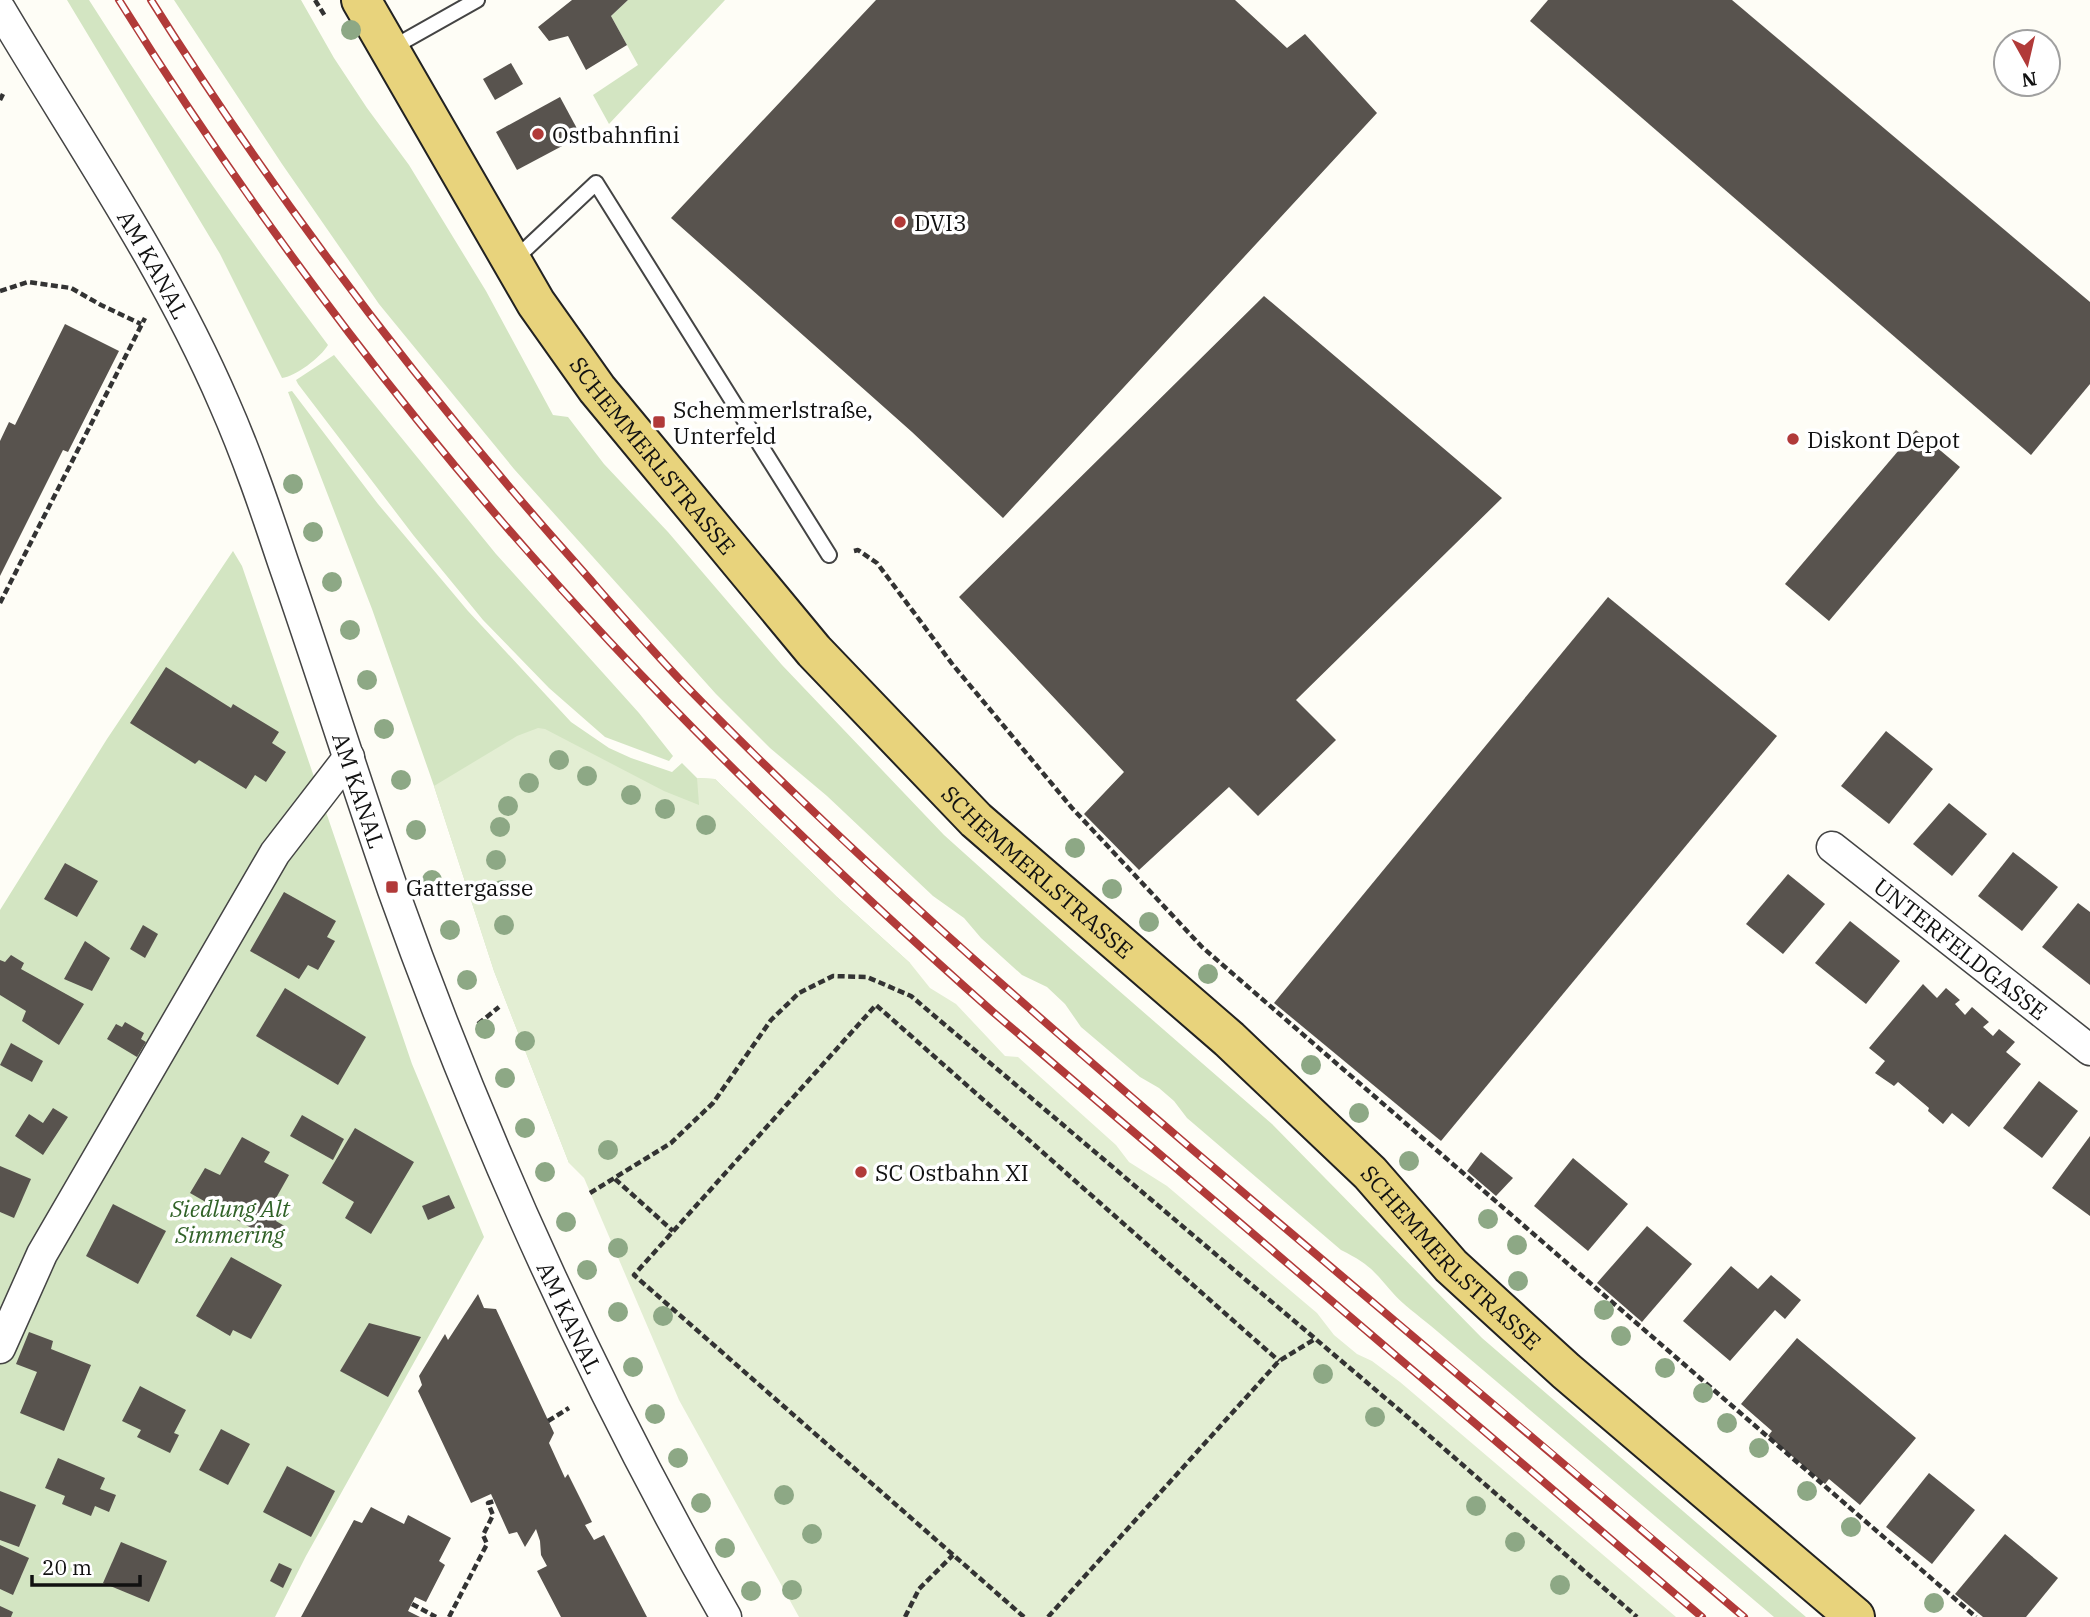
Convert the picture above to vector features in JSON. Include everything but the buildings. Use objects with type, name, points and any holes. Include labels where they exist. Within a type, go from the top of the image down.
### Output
[{"type":"main road","name":"SCHEMMERLSTRASSE","points":[[361,0],[536,303],[597,389],[814,651],[976,820],[1229,1039],[1370,1173],[1451,1266],[1566,1371],[1855,1617]]},
{"type":"street","name":"AM KANAL","points":[[0,9],[164,279],[225,404],[256,483],[392,887],[478,1114],[524,1222],[669,1518],[726,1617]]},
{"type":"street","points":[[0,1348],[42,1254],[275,853],[349,757]]},
{"type":"street","name":"UNTERFELDGASSE","points":[[1832,846],[2090,1051]]},
{"type":"lane","points":[[389,50],[477,0]]},
{"type":"lane","points":[[512,262],[596,183],[829,555]]},
{"type":"path","points":[[0,100],[3,94]]},
{"type":"path","points":[[0,603],[164,279]]},
{"type":"path","points":[[0,291],[28,282],[71,288],[141,324]]},
{"type":"path","points":[[829,555],[858,550],[877,562],[953,665],[1072,808],[1202,947],[1976,1617]]},
{"type":"path","points":[[590,1193],[671,1143],[713,1103],[771,1020],[799,993],[833,976],[867,977],[911,996],[1637,1617]]},
{"type":"path","points":[[1024,1617],[634,1275],[876,1005],[1279,1361]]},
{"type":"path","points":[[478,1025],[499,1007]]},
{"type":"path","points":[[615,1179],[673,1231]]},
{"type":"path","points":[[1048,1617],[1279,1361],[1315,1339]]},
{"type":"path","points":[[548,1421],[569,1408]]},
{"type":"path","points":[[449,1617],[487,1544],[484,1535],[494,1515],[488,1503],[494,1501]]},
{"type":"path","points":[[905,1617],[919,1589],[953,1555]]},
{"type":"path","points":[[412,1604],[436,1617]]},
{"type":"green space","points":[[67,0],[89,0],[205,175],[328,345],[307,366],[282,378],[220,254]]},
{"type":"green space","points":[[174,0],[301,0],[334,58],[409,165],[486,291],[553,415],[568,417],[604,464],[668,532],[782,665],[944,835],[1272,1124],[1482,1338],[1806,1617],[1774,1617],[1406,1306],[1370,1268],[1341,1250],[1187,1118],[1159,1088],[1140,1077],[1081,1027],[1065,1004],[1047,987],[1022,975],[981,938],[964,918],[933,896],[827,796],[770,748],[716,694],[514,469],[379,304],[282,164]]},
{"type":"green space","points":[[628,0],[725,0],[609,124],[593,95],[638,65],[611,16]]},
{"type":"green space","points":[[334,355],[496,554],[639,713],[673,756],[669,761],[605,737],[549,688],[483,620],[414,536],[298,384],[296,380]]},
{"type":"green space","points":[[292,391],[378,504],[468,611],[571,722],[609,748],[631,758],[672,772],[682,763],[697,778],[715,779],[910,963],[569,1163],[494,971],[434,786],[372,609],[288,392]]},
{"type":"green space","name":"Siedlung Alt Simmering","points":[[233,551],[242,566],[412,1064],[484,1237],[306,1556],[275,1617],[0,1617],[0,910],[107,739]]},
{"type":"green space","name":"SC Ostbahn XI","points":[[538,728],[545,729],[664,791],[699,805],[697,778],[715,779],[910,963],[930,988],[956,1004],[1005,1056],[1018,1057],[1116,1145],[1129,1162],[1167,1186],[1317,1313],[1334,1335],[1357,1354],[1372,1361],[1400,1382],[1676,1617],[799,1617],[679,1400],[584,1178],[569,1163],[494,971],[434,786],[517,736]]},
{"type":"railway","points":[[119,0],[173,85],[288,251],[412,413],[542,568],[703,738],[894,923],[993,1012],[1702,1617]]},
{"type":"railway","points":[[151,0],[244,141],[394,345],[501,477],[686,686],[808,807],[998,981],[1744,1617]]},
{"type":"place","name":"Ostbahnfini","points":[[538,134]]},
{"type":"place","name":"DVI3","points":[[900,222]]},
{"type":"place","name":"Schemmerlstraße, Unterfeld","points":[[659,422]]},
{"type":"place","name":"Diskont Depot","points":[[1793,439]]},
{"type":"place","name":"Gattergasse","points":[[392,887]]},
{"type":"place","name":"SC Ostbahn XI","points":[[861,1172]]}]
